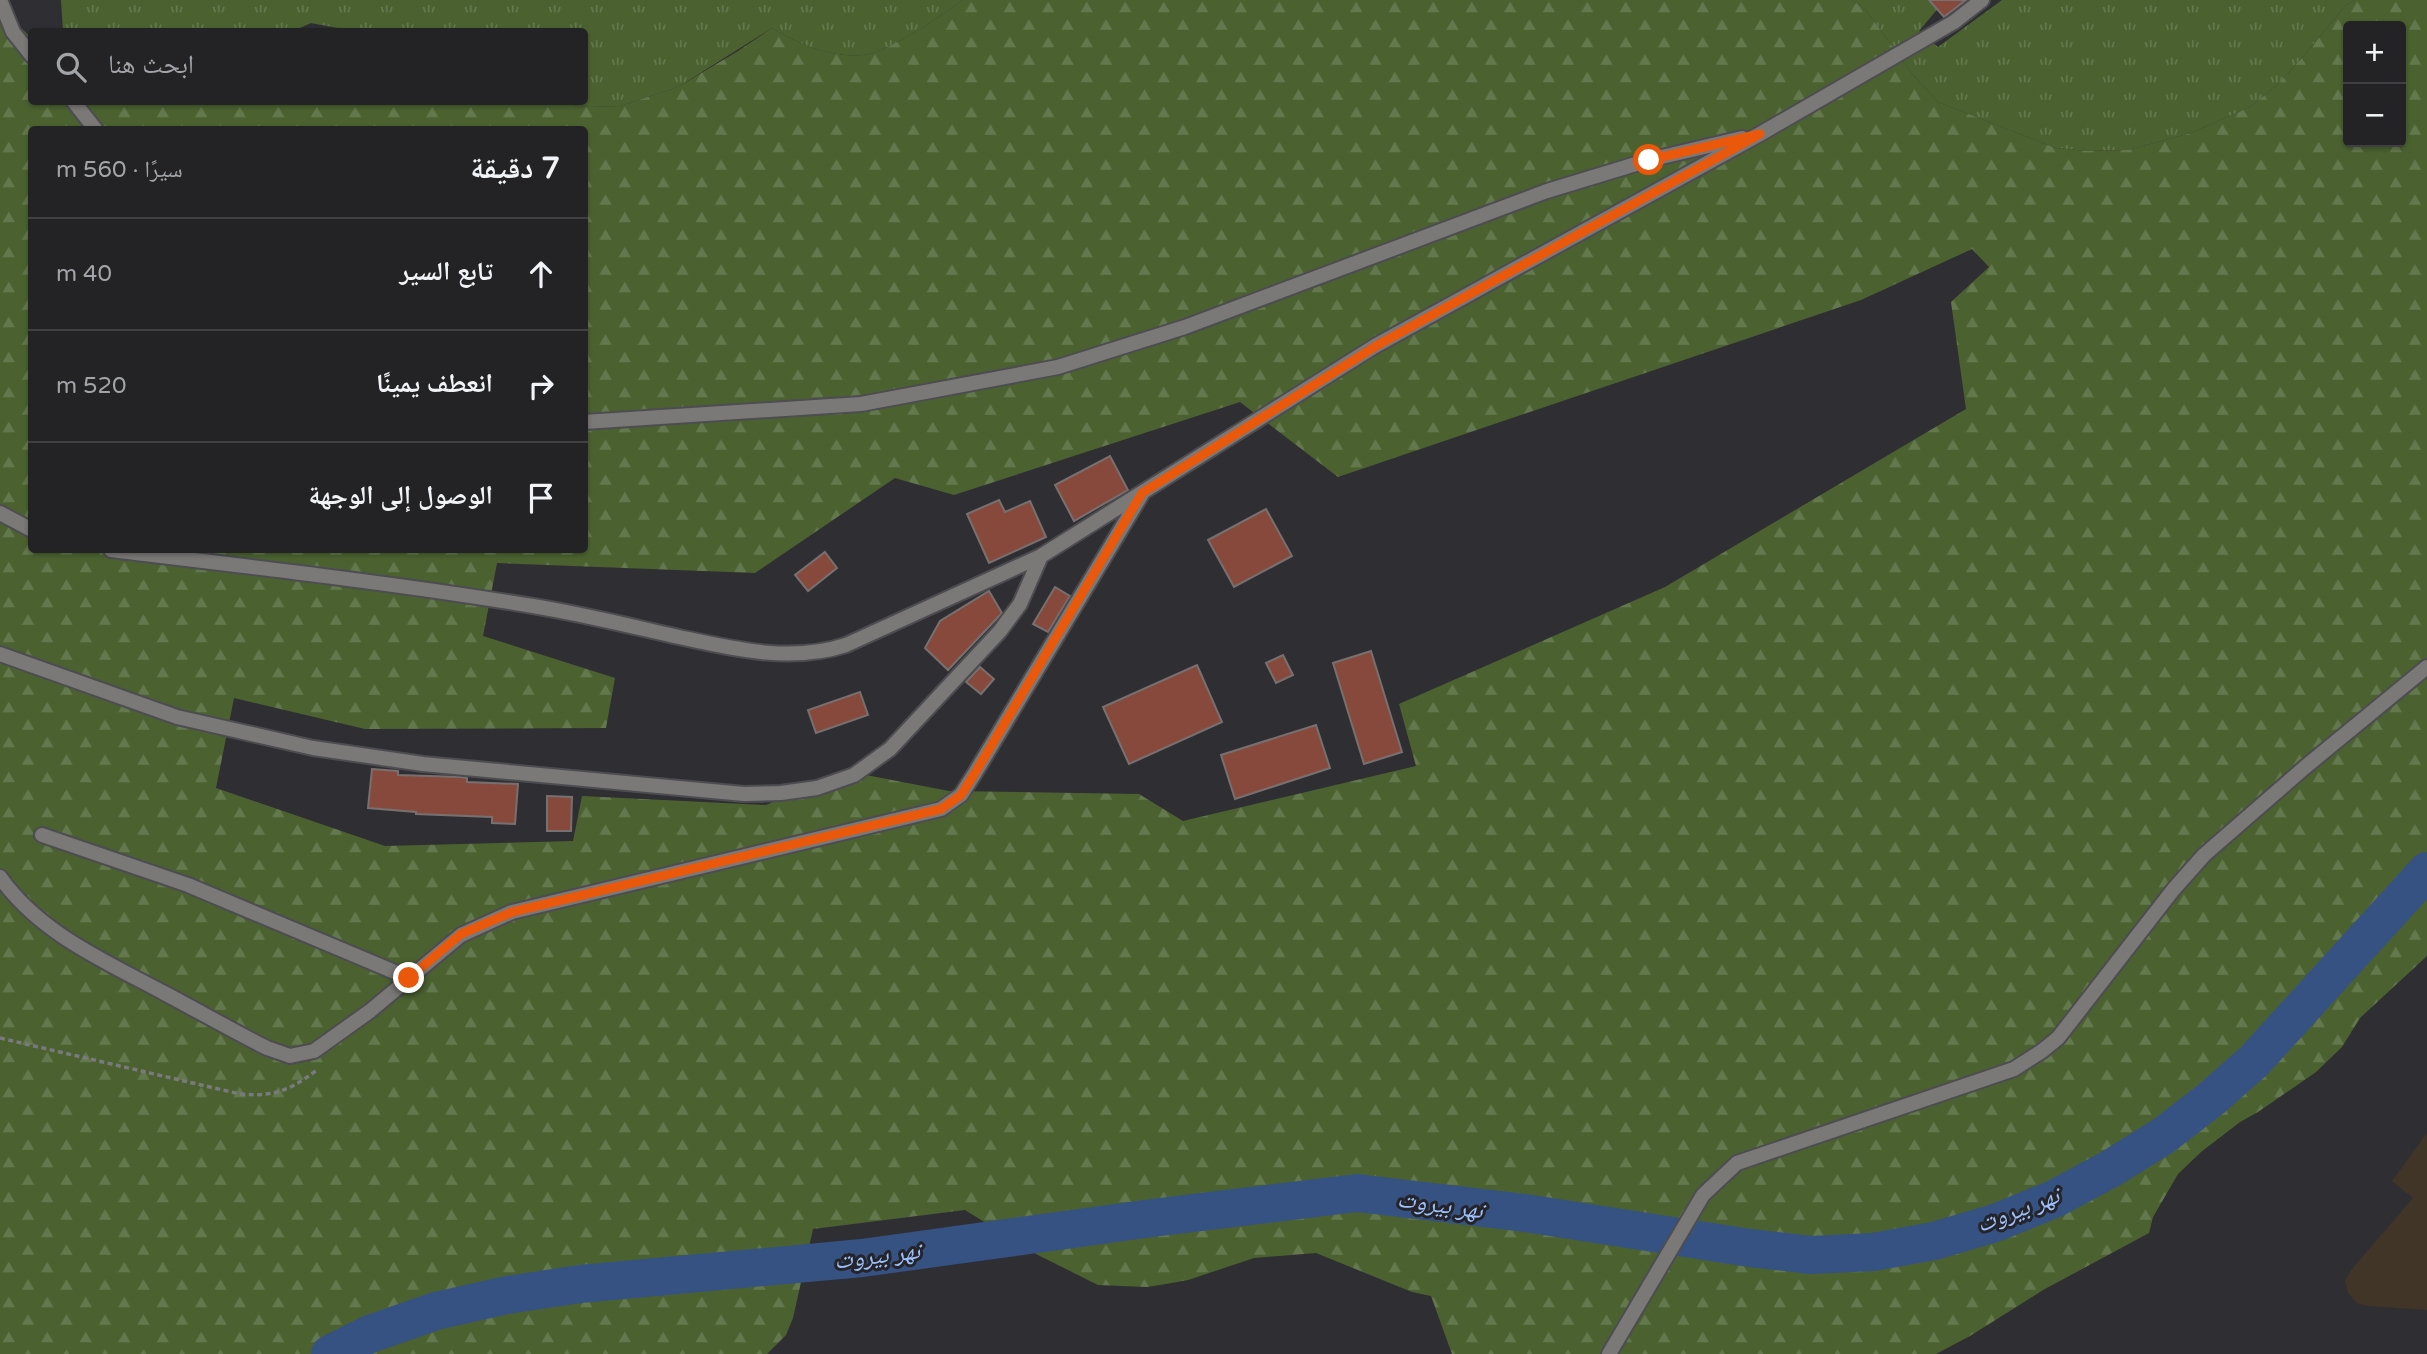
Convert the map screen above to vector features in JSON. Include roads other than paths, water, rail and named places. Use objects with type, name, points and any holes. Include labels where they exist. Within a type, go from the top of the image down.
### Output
[{"type":"street","points":[[0,0],[13,32],[28,51]]},
{"type":"street","points":[[136,553],[340,578],[535,607],[749,652],[807,654],[828,651],[1041,555],[1376,346],[1760,134],[1954,22],[1982,0]]},
{"type":"street","points":[[76,105],[93,126]]},
{"type":"street","points":[[588,422],[861,404],[1058,367],[1185,327],[1547,191],[1649,160],[1760,134]]},
{"type":"street","points":[[0,877],[29,909],[74,944],[242,1036],[290,1056],[306,1054],[322,1046],[370,1011],[461,934],[512,912],[941,809],[961,795],[975,773],[1142,493]]},
{"type":"street","points":[[0,513],[28,528]]},
{"type":"street","points":[[0,654],[177,717],[313,748],[423,764],[744,794],[780,793],[817,788],[853,775],[890,749],[1000,631],[1020,604],[1041,555]]},
{"type":"street","points":[[1609,1354],[1703,1195],[1737,1163],[2014,1069],[2042,1051],[2058,1038],[2173,890],[2204,855],[2427,667]]},
{"type":"street","points":[[42,835],[188,886],[409,978]]},
{"type":"waterway","name":"نهر بيروت","points":[[330,1354],[370,1334],[436,1311],[507,1295],[580,1284],[862,1258],[1357,1193],[1525,1213],[1811,1255],[1873,1252],[1934,1241],[1995,1223],[2054,1199],[2163,1136],[2254,1061],[2427,871]]}]
